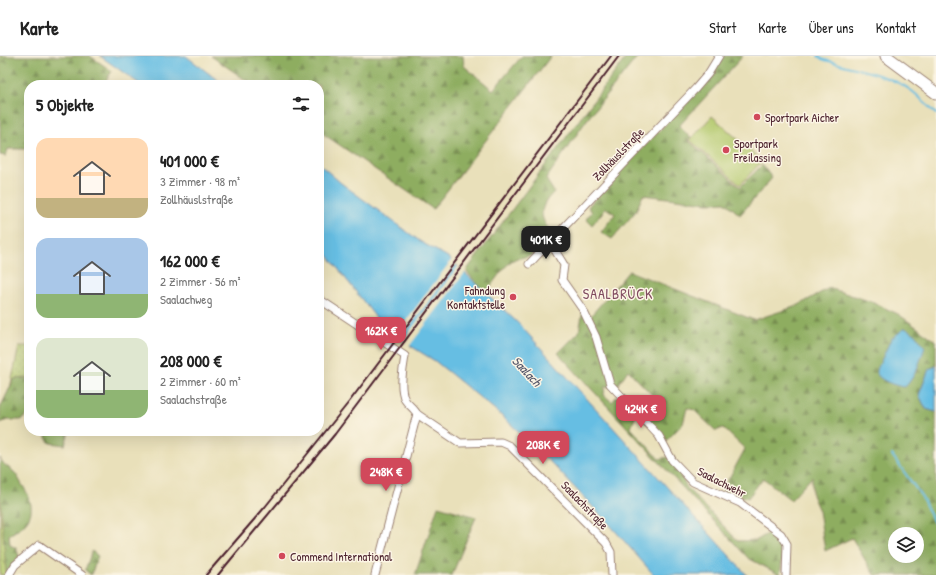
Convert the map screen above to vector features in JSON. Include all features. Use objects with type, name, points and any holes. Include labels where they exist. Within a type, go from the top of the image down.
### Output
[{"type":"main road","points":[[886,56],[936,93]]},
{"type":"street","name":"Zollhäuslstraße","points":[[529,264],[696,88],[708,74],[719,56]]},
{"type":"street","name":"Saalachwehr","points":[[550,242],[564,265],[562,280],[582,310],[596,337],[610,384],[649,424],[659,436],[672,460],[692,482],[740,503],[781,534],[787,544],[786,575]]},
{"type":"street","name":"Saalachstraße","points":[[324,302],[405,356],[402,391],[406,401],[414,408],[417,414],[460,443],[493,441],[510,446],[606,543],[611,552],[612,575]]},
{"type":"street","points":[[374,575],[417,414]]},
{"type":"street","points":[[9,575],[15,565],[39,545],[82,575]]},
{"type":"green space","points":[[0,56],[90,56],[112,71],[107,80],[24,80],[24,149],[8,149],[6,156],[0,155]]},
{"type":"green space","points":[[211,56],[463,56],[464,66],[493,90],[522,56],[551,56],[433,209],[324,134],[324,80],[246,80]]},
{"type":"green space","points":[[627,56],[638,56],[586,121],[546,179],[554,192],[545,202],[542,212],[544,222],[552,233],[543,243],[540,240],[529,250],[533,254],[531,256],[515,259],[503,269],[486,294],[466,271]]},
{"type":"green space","points":[[723,56],[743,56],[679,126],[691,138],[688,140],[740,187],[762,165],[772,178],[740,215],[725,202],[708,203],[643,195],[636,211],[612,239],[601,232],[615,214],[606,208],[592,225],[586,219],[592,212],[588,207],[612,179],[697,92]]},
{"type":"green space","name":"Sportpark Freilassing","points":[[712,116],[762,161],[740,185],[690,140]]},
{"type":"green space","points":[[629,271],[754,320],[797,306],[829,288],[872,302],[898,314],[936,341],[936,366],[929,369],[919,395],[926,409],[936,412],[936,575],[874,575],[852,538],[825,551],[819,511],[812,495],[812,477],[791,500],[763,478],[748,498],[722,491],[745,449],[723,428],[716,431],[694,410],[687,408],[683,424],[666,441],[645,415],[656,399],[628,370],[616,388],[605,386],[604,395],[612,402],[617,396],[636,415],[631,428],[659,459],[673,456],[687,488],[738,541],[757,540],[772,531],[784,549],[780,575],[748,558],[558,353],[579,332],[583,310],[588,319]]},
{"type":"green space","points":[[19,346],[24,346],[24,380],[10,388]]},
{"type":"green space","points":[[24,378],[24,418],[21,420],[7,420],[0,423],[0,408],[14,379]]},
{"type":"green space","points":[[46,436],[68,436],[65,445],[50,443]]},
{"type":"green space","points":[[0,458],[4,464],[17,476],[28,494],[31,509],[30,515],[23,525],[9,535],[10,545],[16,548],[19,556],[7,575],[0,575]]},
{"type":"green space","points":[[0,495],[6,572],[6,575],[0,575]]},
{"type":"green space","points":[[438,506],[476,517],[452,575],[415,575]]},
{"type":"green space","points":[[92,551],[98,556],[91,575],[85,570]]},
{"type":"water","points":[[100,56],[186,56],[217,80],[134,80]]},
{"type":"water","name":"Saalach","points":[[324,168],[341,183],[421,242],[448,257],[519,324],[747,575],[654,575],[610,525],[539,450],[494,409],[435,361],[396,337],[380,323],[324,250]]},
{"type":"water","points":[[905,328],[915,334],[925,347],[915,373],[905,387],[884,380],[876,372],[891,339]]},
{"type":"water","points":[[936,366],[936,412],[926,409],[919,395],[929,369]]},
{"type":"pier","points":[[453,258],[458,262],[398,342],[393,338]]},
{"type":"pier","points":[[460,264],[467,270],[408,348],[401,343]]},
{"type":"waterway","points":[[818,56],[822,59],[869,72],[903,85],[912,91],[936,114]]},
{"type":"waterway","points":[[892,455],[922,497],[936,527]]},
{"type":"railway","points":[[324,433],[611,56]]},
{"type":"railway","points":[[218,575],[335,434],[619,56]]},
{"type":"railway","points":[[206,575],[265,507],[322,436]]},
{"type":"place","name":"Sportpark Aicher","points":[[757,117]]},
{"type":"place","name":"Sportpark Freilassing","points":[[726,150]]},
{"type":"place","name":"Fahndung Kontaktstelle","points":[[513,297]]},
{"type":"place","name":"Commend International","points":[[282,556]]},
{"type":"district","name":"SAALBRÜCK","points":[[618,293]]}]
